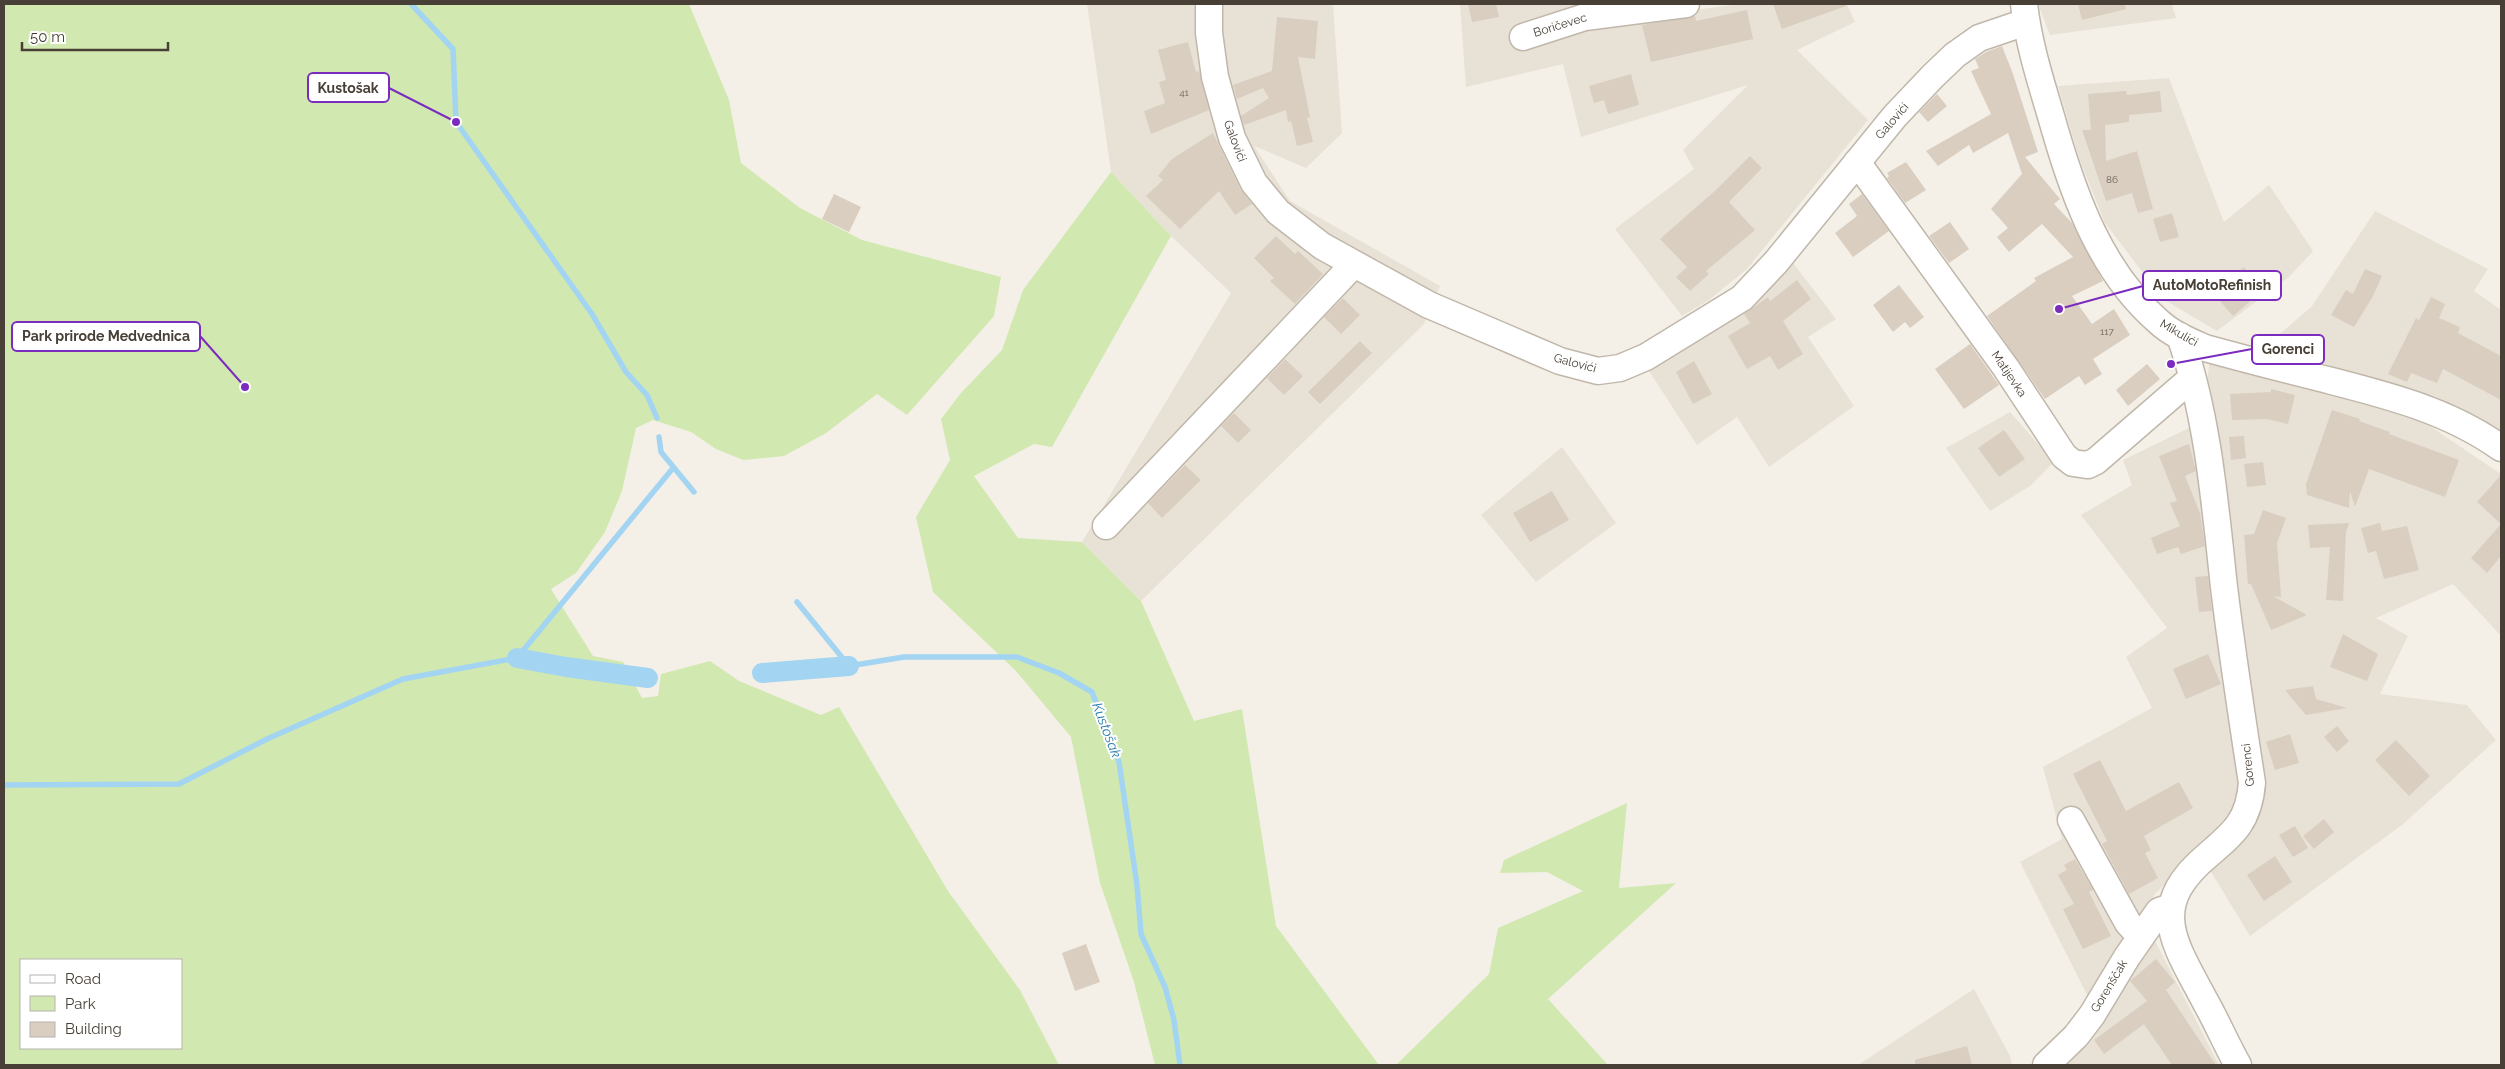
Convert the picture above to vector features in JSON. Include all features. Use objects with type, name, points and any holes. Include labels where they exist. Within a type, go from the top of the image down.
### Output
[{"type":"street","name":"Galovići","points":[[1209,4],[1209,33],[1215,77],[1232,138],[1242,161],[1262,195],[1278,212],[1322,246],[1429,305],[1560,361],[1598,371],[1620,368],[1646,357],[1742,298],[1776,262],[1905,105],[1955,55],[1979,38],[2025,13]]},
{"type":"street","name":"Boričevec","points":[[1523,37],[1585,17],[1686,4]]},
{"type":"street","name":"Mikulići","points":[[2025,13],[2038,78],[2082,210],[2097,241],[2142,306],[2160,324],[2205,348],[2412,403],[2456,421],[2501,448]]},
{"type":"street","name":"Matijevka","points":[[1857,162],[2006,368],[2059,449],[2072,463],[2088,465],[2096,461],[2192,378]]},
{"type":"street","points":[[1106,526],[1354,264]]},
{"type":"street","name":"Gorenci","points":[[2180,336],[2192,378],[2216,501],[2229,624],[2252,783],[2249,806],[2239,826],[2186,878],[2175,892],[2171,907],[2170,923],[2184,964],[2238,1065]]},
{"type":"street","points":[[2071,820],[2128,923],[2140,936]]},
{"type":"street","name":"Gorenščak","points":[[2046,1065],[2076,1036],[2092,1015],[2140,936],[2159,911],[2171,907]]},
{"type":"shaded area","points":[[1087,4],[1333,4],[1342,133],[1306,168],[1254,146],[1290,201],[1440,286],[1424,324],[1141,601],[1082,542],[1231,293],[1171,236],[1111,172]]},
{"type":"shaded area","points":[[1460,4],[1580,4],[1583,24],[1741,4],[1847,4],[1855,22],[1797,50],[1868,120],[1747,269],[1709,300],[1682,316],[1615,229],[1694,169],[1683,150],[1748,85],[1581,137],[1563,64],[1466,87]]},
{"type":"shaded area","points":[[2038,4],[2172,4],[2176,18],[2050,35]]},
{"type":"shaded area","points":[[2169,78],[2224,222],[2269,185],[2313,251],[2289,277],[2217,331],[2163,299],[2105,223],[2079,158],[2058,86]]},
{"type":"shaded area","points":[[2375,211],[2488,269],[2474,291],[2501,310],[2501,438],[2352,373],[2268,344],[2312,306]]},
{"type":"shaded area","points":[[1790,259],[1836,319],[1808,337],[1854,406],[1769,467],[1737,417],[1697,445],[1647,368]]},
{"type":"shaded area","points":[[2210,355],[2308,388],[2418,418],[2501,474],[2501,636],[2453,584],[2376,618],[2408,636],[2380,694],[2467,705],[2496,740],[2402,825],[2250,936],[2208,867],[2251,827],[2267,784],[2257,747],[2207,384]]},
{"type":"shaded area","points":[[2010,412],[2054,462],[2030,486],[1990,511],[1946,448]]},
{"type":"shaded area","points":[[2191,427],[2202,480],[2240,788],[2232,813],[2217,834],[2156,893],[2087,995],[2020,862],[2062,839],[2043,767],[2152,708],[2126,657],[2167,628],[2081,515],[2132,485],[2123,460]]},
{"type":"shaded area","points":[[1562,447],[1616,523],[1536,582],[1481,515]]},
{"type":"shaded area","points":[[2153,937],[2219,1065],[2055,1065]]},
{"type":"shaded area","points":[[1974,989],[2010,1056],[2012,1065],[1858,1065]]},
{"type":"green space","points":[[4,4],[689,4],[729,100],[741,163],[800,208],[862,240],[1001,277],[994,316],[907,415],[877,394],[826,433],[784,456],[743,460],[716,449],[691,432],[653,420],[636,428],[622,491],[605,532],[576,573],[551,589],[593,656],[623,662],[642,698],[658,696],[661,674],[710,661],[739,681],[821,715],[839,707],[948,891],[1020,990],[1059,1065],[4,1065]]},
{"type":"green space","points":[[1111,172],[1171,236],[1052,447],[1034,444],[974,476],[1018,538],[1082,542],[1141,601],[1194,721],[1242,709],[1276,926],[1379,1065],[1155,1065],[1134,982],[1100,883],[1071,737],[1016,671],[933,592],[916,517],[950,460],[941,419],[961,393],[1002,350],[1023,290]]},
{"type":"green space","points":[[1627,803],[1619,888],[1676,883],[1548,999],[1608,1065],[1396,1065],[1489,974],[1498,928],[1583,891],[1547,872],[1500,873],[1504,860]]},
{"type":"building","points":[[1468,4],[1496,4],[1499,17],[1472,22]]},
{"type":"building","points":[[1773,4],[1846,4],[1846,6],[1782,29]]},
{"type":"building","points":[[2078,4],[2125,4],[2126,9],[2082,20]]},
{"type":"building","points":[[1747,10],[1753,39],[1651,62],[1642,25],[1695,16],[1696,21]]},
{"type":"building","points":[[1277,17],[1318,21],[1315,59],[1298,57],[1310,117],[1307,118],[1313,142],[1297,146],[1291,121],[1288,122],[1286,110],[1244,125],[1241,116],[1269,98],[1263,88],[1237,99],[1233,85],[1272,71]]},
{"type":"building","points":[[1188,42],[1196,72],[1199,71],[1209,110],[1151,134],[1144,111],[1165,103],[1159,82],[1166,80],[1158,50]]},
{"type":"building","points":[[2002,46],[2038,152],[2025,157],[2060,199],[2054,204],[2072,223],[2103,281],[2072,296],[2092,324],[2114,309],[2130,335],[2093,359],[2102,374],[2085,385],[2079,376],[2045,399],[1987,316],[2036,281],[2034,278],[2073,257],[2042,224],[2009,252],[1997,237],[2008,228],[1991,209],[2022,174],[2008,133],[1973,153],[1969,145],[1938,166],[1926,151],[1991,114],[1971,71],[1979,68],[1975,59],[1986,52]]},
{"type":"building","points":[[1631,74],[1639,105],[1608,114],[1604,100],[1594,103],[1589,86]]},
{"type":"building","points":[[2126,91],[2127,95],[2160,91],[2162,112],[2129,115],[2129,122],[2105,125],[2106,161],[2137,151],[2153,209],[2138,213],[2132,193],[2106,201],[2082,130],[2091,130],[2088,94]]},
{"type":"building","points":[[1937,94],[1947,106],[1928,122],[1919,112]]},
{"type":"building","points":[[1213,133],[1241,190],[1252,204],[1235,215],[1219,191],[1180,229],[1146,196],[1163,180],[1158,176],[1172,159]]},
{"type":"building","points":[[1750,156],[1762,168],[1729,202],[1755,230],[1706,271],[1709,274],[1690,291],[1676,277],[1687,267],[1660,239],[1717,189]]},
{"type":"building","points":[[1906,162],[1926,190],[1905,203],[1887,178],[1889,176],[1887,173]]},
{"type":"building","points":[[834,194],[861,207],[849,232],[822,219]]},
{"type":"building","points":[[1862,194],[1889,231],[1853,257],[1835,233],[1857,216],[1849,204]]},
{"type":"building","points":[[2172,213],[2179,237],[2160,242],[2153,219]]},
{"type":"building","points":[[1950,222],[1969,249],[1949,263],[1929,236]]},
{"type":"building","points":[[1276,236],[1295,254],[1298,251],[1323,274],[1295,304],[1270,281],[1274,278],[1254,258]]},
{"type":"building","points":[[2244,267],[2263,290],[2233,316],[2213,293]]},
{"type":"building","points":[[2365,269],[2382,276],[2373,296],[2354,327],[2331,315],[2346,290],[2353,294]]},
{"type":"building","points":[[1797,280],[1811,299],[1783,321],[1803,354],[1778,370],[1770,356],[1747,369],[1728,336],[1750,323],[1744,314],[1768,297],[1770,301]]},
{"type":"building","points":[[1899,285],[1924,317],[1910,328],[1905,322],[1893,332],[1873,305]]},
{"type":"building","points":[[2431,297],[2445,304],[2439,318],[2460,327],[2458,333],[2501,356],[2501,400],[2443,369],[2437,383],[2411,373],[2407,382],[2388,374],[2416,318],[2419,320]]},
{"type":"building","points":[[1343,298],[1360,315],[1341,334],[1324,317]]},
{"type":"building","points":[[1360,341],[1372,353],[1320,404],[1308,392]]},
{"type":"building","points":[[1970,344],[1999,385],[1964,409],[1935,369]]},
{"type":"building","points":[[1285,359],[1303,376],[1284,395],[1267,378]]},
{"type":"building","points":[[1694,361],[1712,394],[1693,404],[1676,372]]},
{"type":"building","points":[[2147,364],[2160,379],[2128,406],[2116,390]]},
{"type":"building","points":[[2271,389],[2295,395],[2288,424],[2267,419],[2232,420],[2230,394],[2271,392]]},
{"type":"building","points":[[2332,410],[2360,419],[2359,421],[2390,432],[2389,434],[2459,460],[2445,497],[2369,469],[2355,507],[2350,491],[2349,508],[2307,495],[2306,484]]},
{"type":"building","points":[[1234,413],[1251,430],[1238,443],[1221,426]]},
{"type":"building","points":[[2004,430],[2025,459],[1999,477],[1978,448]]},
{"type":"building","points":[[2244,436],[2246,458],[2231,460],[2229,437]]},
{"type":"building","points":[[2189,444],[2196,471],[2185,476],[2200,513],[2205,546],[2181,554],[2178,547],[2157,554],[2151,538],[2180,526],[2170,503],[2177,501],[2159,456]]},
{"type":"building","points":[[2263,462],[2266,485],[2247,487],[2244,464]]},
{"type":"building","points":[[1185,465],[1201,480],[1162,518],[1148,503]]},
{"type":"building","points":[[2501,475],[2501,524],[2477,502]]},
{"type":"building","points":[[1552,491],[1569,520],[1530,542],[1513,513]]},
{"type":"building","points":[[2263,510],[2286,518],[2277,543],[2281,597],[2273,596],[2307,615],[2271,630],[2251,584],[2248,584],[2244,535],[2254,534]]},
{"type":"building","points":[[2349,523],[2346,532],[2343,601],[2326,600],[2330,547],[2310,548],[2308,525]]},
{"type":"building","points":[[2380,523],[2382,531],[2407,526],[2419,570],[2384,579],[2376,551],[2368,553],[2361,528]]},
{"type":"building","points":[[2501,524],[2501,556],[2487,573],[2471,558]]},
{"type":"building","points":[[2208,576],[2212,611],[2199,612],[2195,577]]},
{"type":"building","points":[[2343,634],[2378,654],[2367,681],[2330,667]]},
{"type":"building","points":[[2208,654],[2221,684],[2186,699],[2173,669]]},
{"type":"building","points":[[2313,686],[2316,699],[2347,708],[2306,715],[2285,690]]},
{"type":"building","points":[[2337,726],[2349,741],[2337,752],[2324,737]]},
{"type":"building","points":[[2290,734],[2299,763],[2275,770],[2266,742]]},
{"type":"building","points":[[2396,740],[2430,776],[2409,796],[2375,760]]},
{"type":"building","points":[[2100,760],[2126,811],[2179,782],[2193,808],[2144,836],[2151,850],[2145,853],[2158,878],[2129,894],[2102,844],[2107,841],[2073,774]]},
{"type":"building","points":[[2324,819],[2334,832],[2314,849],[2303,836]]},
{"type":"building","points":[[2295,826],[2308,848],[2293,857],[2279,835]]},
{"type":"building","points":[[2275,856],[2292,882],[2264,901],[2247,875]]},
{"type":"building","points":[[2075,859],[2093,890],[2089,892],[2111,936],[2083,949],[2063,909],[2074,904],[2058,875],[2067,870],[2064,865]]},
{"type":"building","points":[[1086,944],[1100,982],[1075,991],[1062,953]]},
{"type":"building","points":[[2156,959],[2175,982],[2166,990],[2216,1065],[2172,1065],[2144,1024],[2104,1054],[2094,1040],[2147,1001],[2130,981]]},
{"type":"building","points":[[1967,1046],[1972,1065],[1915,1065],[1915,1060]]},
{"type":"waterway","name":"Kustošak","points":[[411,4],[453,49],[456,122],[592,314],[626,372],[647,395],[657,418]]},
{"type":"waterway","name":"Kustošak","points":[[659,437],[661,452],[694,492]]},
{"type":"waterway","points":[[4,785],[179,784],[267,739],[403,679],[517,658],[673,468]]},
{"type":"waterway","name":"Kustošak","points":[[797,602],[849,666],[904,657],[1017,657],[1059,673],[1092,692],[1119,762],[1137,885],[1141,934],[1165,987],[1174,1020],[1180,1065]]},
{"type":"waterway","points":[[517,658],[566,667],[648,678]]},
{"type":"waterway","points":[[762,673],[849,666]]},
{"type":"place","name":"Kustošak","points":[[456,122]]},
{"type":"place","name":"AutoMotoRefinish","points":[[2059,309]]},
{"type":"place","name":"Gorenci","points":[[2171,364]]},
{"type":"place","name":"Park prirode Medvednica","points":[[245,387]]}]
